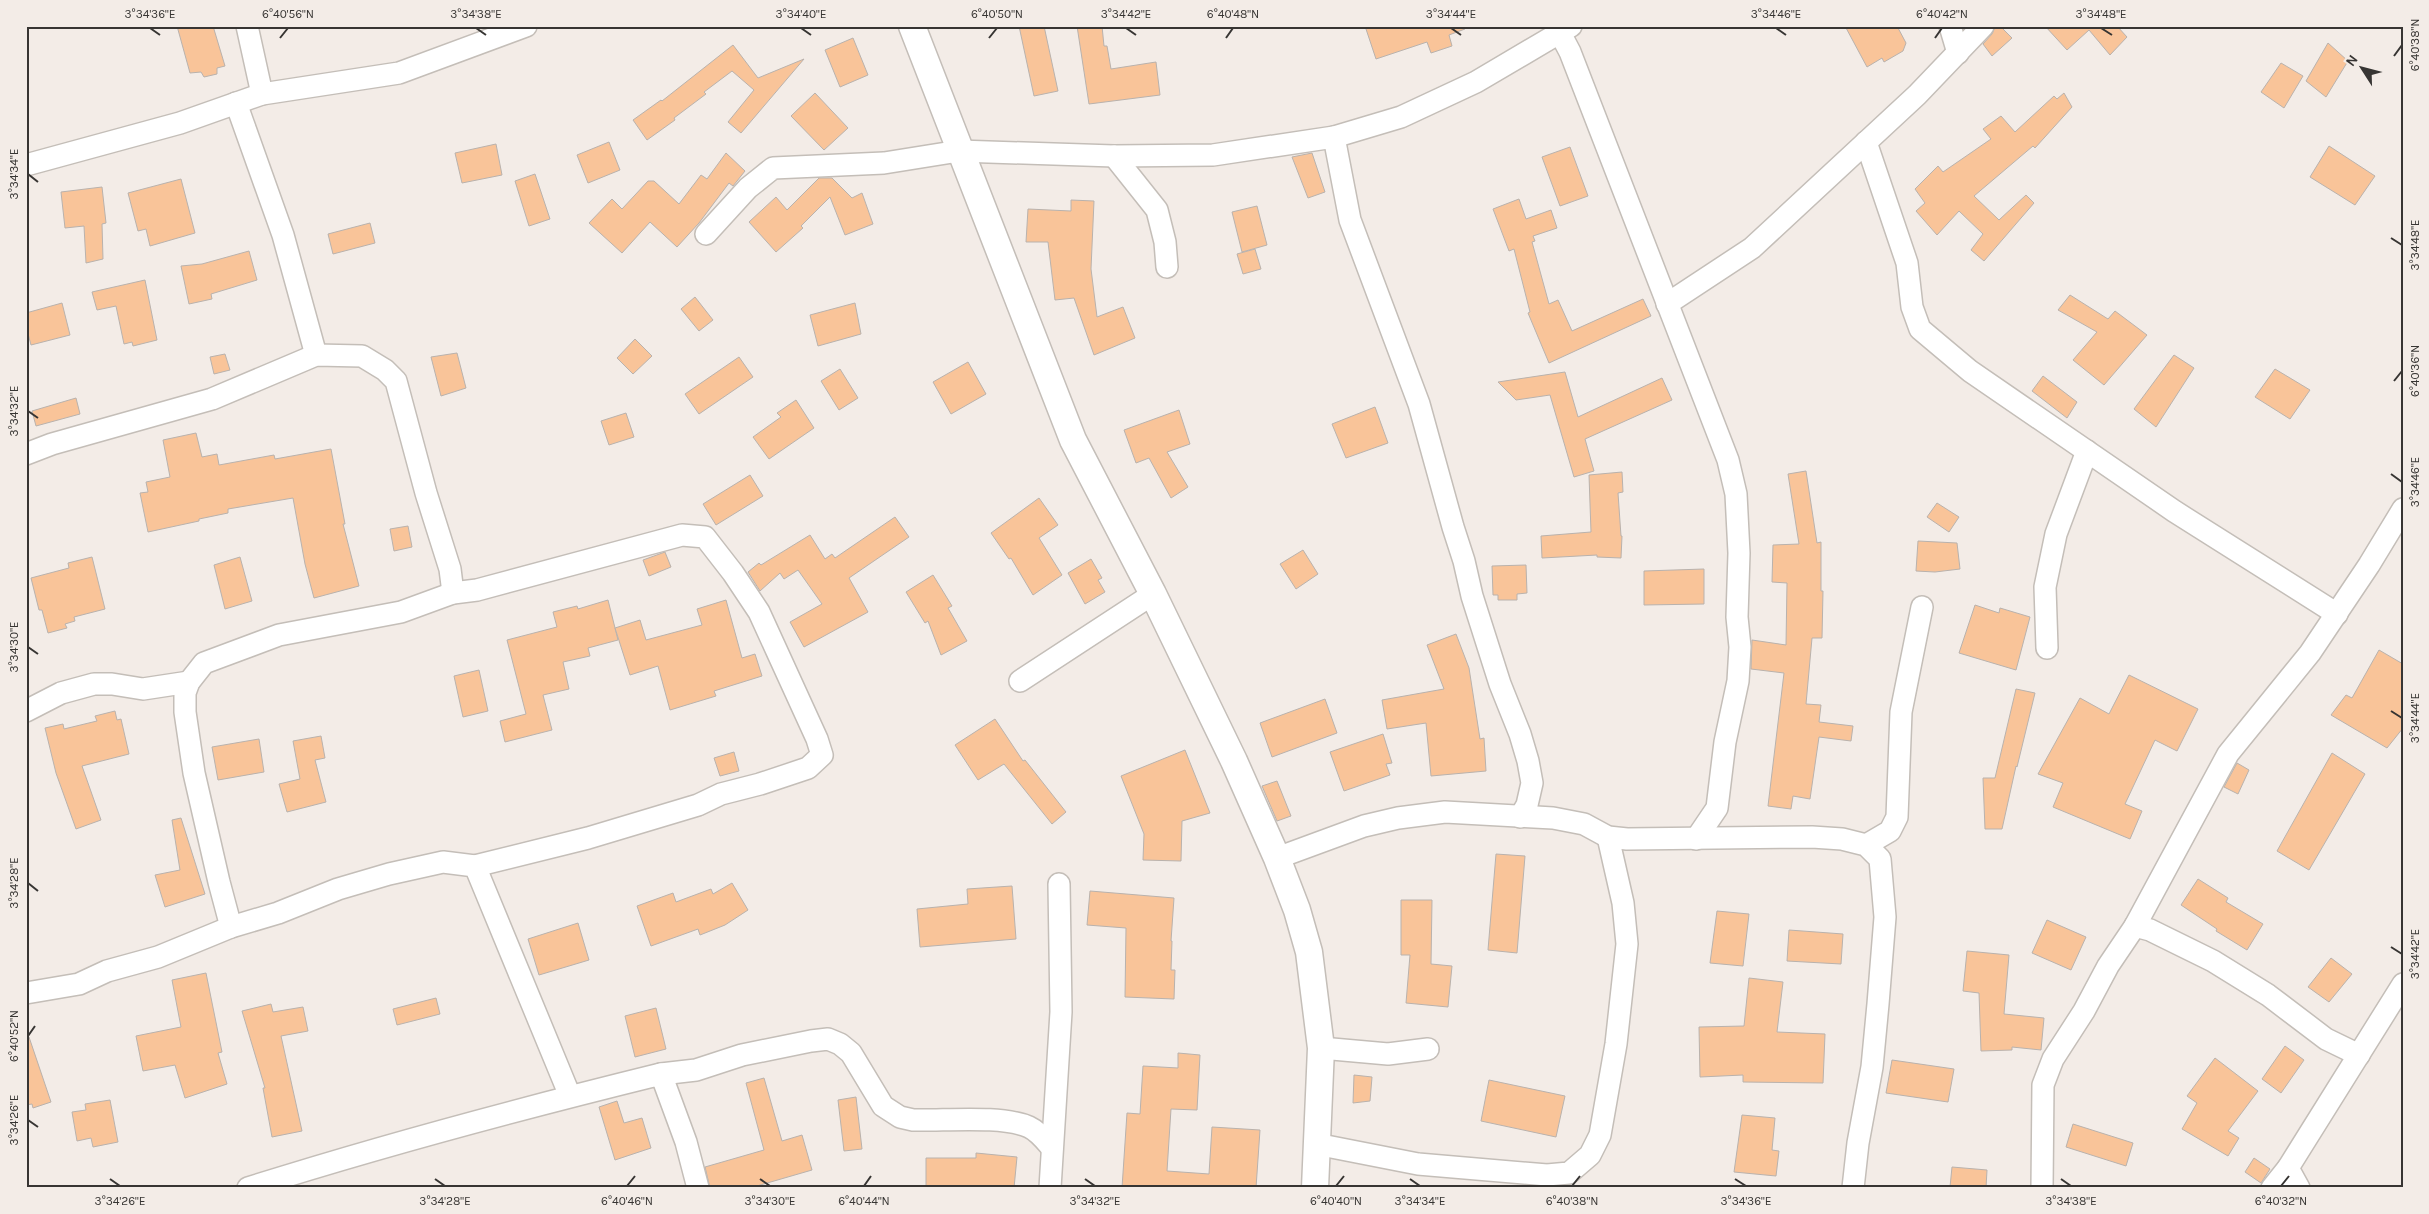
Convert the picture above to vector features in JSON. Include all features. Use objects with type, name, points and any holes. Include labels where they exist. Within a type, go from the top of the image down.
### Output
[{"type":"street","points":[[248,26],[262,94]]},
{"type":"street","points":[[26,165],[180,123],[262,94],[399,73],[526,26]]},
{"type":"street","points":[[912,26],[959,151],[1073,440],[1153,594],[1234,762],[1277,858],[1297,910],[1308,952],[1321,1048],[1315,1188]]},
{"type":"street","points":[[1950,26],[1958,53]]},
{"type":"street","points":[[1668,304],[1752,248],[1917,95],[1983,26]]},
{"type":"street","points":[[706,234],[748,188],[773,168],[884,163],[959,151],[1114,156],[1214,155],[1334,136],[1401,116],[1476,82],[1565,30],[1570,52],[1728,460],[1736,494],[1739,553],[1737,609],[1740,647],[1738,681],[1725,742],[1717,808],[1696,839]]},
{"type":"street","points":[[236,103],[283,235],[316,355]]},
{"type":"street","points":[[1334,136],[1350,220],[1419,404],[1472,596],[1500,684],[1525,752],[1532,783],[1527,805],[1520,817]]},
{"type":"street","points":[[1866,142],[1907,263],[1912,307],[1920,329],[1970,370],[2174,511],[2337,614]]},
{"type":"street","points":[[1114,156],[1157,210],[1165,242],[1167,267]]},
{"type":"street","points":[[26,454],[61,441],[212,399],[316,355],[362,356],[385,370],[396,381],[426,493],[450,569],[453,593]]},
{"type":"street","points":[[2047,648],[2045,587],[2056,534],[2087,450]]},
{"type":"street","points":[[2042,1188],[2044,1085],[2047,1072],[2084,1012],[2108,966],[2135,926],[2228,754],[2310,653],[2337,614],[2403,508]]},
{"type":"street","points":[[26,993],[79,984],[107,971],[158,957],[231,927],[278,913],[338,889],[389,874],[443,862],[475,866],[588,838],[698,805],[721,794],[760,784],[808,768],[822,755],[817,739],[759,612],[733,573],[705,537],[682,535],[477,590],[453,593],[401,612],[279,635],[204,663],[189,682],[185,693],[185,712],[194,773],[218,882],[231,927]]},
{"type":"street","points":[[1020,681],[1153,594]]},
{"type":"street","points":[[1866,844],[1890,831],[1897,817],[1901,712],[1922,607]]},
{"type":"street","points":[[26,711],[61,693],[94,684],[112,684],[142,689],[189,682]]},
{"type":"street","points":[[1277,858],[1364,826],[1398,818],[1445,812],[1553,818],[1584,824],[1608,837],[1696,839],[1812,837],[1842,839],[1866,844],[1880,859],[1885,917],[1872,1067],[1858,1143],[1853,1188]]},
{"type":"street","points":[[1316,1144],[1418,1164],[1547,1174],[1570,1173],[1590,1155],[1600,1135],[1616,1044],[1627,944],[1623,903],[1608,837]]},
{"type":"street","points":[[475,866],[570,1096]]},
{"type":"street","points":[[1050,1188],[1052,1148],[1058,1098],[1061,1012],[1059,884]]},
{"type":"street","points":[[2135,926],[2150,930],[2213,961],[2268,995],[2326,1039],[2359,1055]]},
{"type":"street","points":[[2272,1188],[2288,1168],[2403,984]]},
{"type":"street","points":[[248,1188],[307,1169],[570,1096],[661,1074],[696,1070],[742,1055],[811,1040],[828,1039],[840,1044],[852,1053],[883,1106],[900,1116],[913,1120],[997,1121],[1020,1124],[1034,1130],[1052,1148]]},
{"type":"street","points":[[1321,1048],[1388,1054],[1428,1049]]},
{"type":"street","points":[[661,1074],[686,1142],[698,1188]]},
{"type":"street","points":[[2288,1168],[2298,1188]]},
{"type":"building","points":[[177,26],[213,26],[225,66],[217,68],[217,74],[204,77],[201,72],[190,73]]},
{"type":"building","points":[[1019,26],[1044,26],[1058,91],[1034,96]]},
{"type":"building","points":[[1077,26],[1102,26],[1104,46],[1107,46],[1111,69],[1156,62],[1160,95],[1089,104]]},
{"type":"building","points":[[1365,26],[1465,26],[1465,29],[1449,35],[1452,46],[1431,53],[1427,42],[1376,59]]},
{"type":"building","points":[[1845,26],[1897,26],[1906,43],[1903,51],[1884,62],[1882,58],[1867,67]]},
{"type":"building","points":[[2000,26],[2012,38],[1992,56],[1983,44],[1992,34],[1995,27]]},
{"type":"building","points":[[2045,26],[2117,26],[2127,37],[2110,55],[2089,30],[2067,50]]},
{"type":"building","points":[[853,38],[868,75],[840,87],[825,50]]},
{"type":"building","points":[[2328,43],[2348,61],[2326,97],[2306,81]]},
{"type":"building","points":[[733,45],[758,78],[804,59],[741,133],[728,122],[754,90],[732,71],[704,92],[706,94],[674,118],[675,120],[647,140],[633,120],[662,101]]},
{"type":"building","points":[[2281,63],[2303,76],[2284,108],[2261,92]]},
{"type":"building","points":[[815,93],[848,128],[824,150],[791,116]]},
{"type":"building","points":[[2064,93],[2072,107],[2035,148],[2033,146],[1974,196],[1999,220],[2026,195],[2034,203],[1984,261],[1971,250],[1983,234],[1959,211],[1937,235],[1916,211],[1925,203],[1915,189],[1938,166],[1943,172],[1991,139],[1983,129],[2001,116],[2015,132],[2054,96],[2057,99]]},
{"type":"building","points":[[609,142],[620,170],[588,183],[577,155]]},
{"type":"building","points":[[496,144],[502,175],[462,183],[455,153]]},
{"type":"building","points":[[2329,146],[2375,176],[2355,205],[2310,177]]},
{"type":"building","points":[[1570,147],[1588,196],[1560,206],[1542,157]]},
{"type":"building","points":[[726,153],[745,171],[733,186],[729,183],[699,223],[677,247],[650,222],[622,253],[589,223],[612,199],[622,209],[648,181],[654,181],[679,204],[701,175],[707,179]]},
{"type":"building","points":[[1312,153],[1325,192],[1308,198],[1292,157]]},
{"type":"building","points":[[535,174],[550,219],[529,226],[515,181]]},
{"type":"building","points":[[819,178],[832,178],[852,198],[862,193],[873,224],[845,235],[830,197],[801,226],[803,228],[776,252],[749,222],[776,197],[787,210]]},
{"type":"building","points":[[181,179],[195,233],[150,246],[146,229],[138,231],[128,193]]},
{"type":"building","points":[[102,187],[106,223],[102,224],[103,259],[86,263],[84,226],[65,228],[61,192]]},
{"type":"building","points":[[1519,199],[1526,219],[1551,210],[1557,228],[1533,236],[1535,241],[1532,242],[1549,304],[1558,300],[1572,331],[1643,299],[1651,316],[1549,363],[1528,313],[1530,312],[1514,249],[1509,251],[1493,209]]},
{"type":"building","points":[[1071,200],[1094,201],[1091,269],[1097,317],[1123,307],[1135,338],[1094,355],[1074,298],[1055,300],[1048,242],[1026,242],[1028,209],[1071,211]]},
{"type":"building","points":[[1257,206],[1267,245],[1242,252],[1232,212]]},
{"type":"building","points":[[370,223],[375,243],[333,254],[328,234]]},
{"type":"building","points":[[1255,249],[1261,269],[1243,274],[1237,254]]},
{"type":"building","points":[[249,251],[257,280],[211,294],[212,299],[189,304],[181,266],[202,264]]},
{"type":"building","points":[[145,280],[157,340],[133,346],[132,342],[124,344],[116,306],[97,310],[92,292]]},
{"type":"building","points":[[2070,295],[2108,319],[2115,311],[2147,335],[2104,385],[2073,360],[2097,332],[2058,310]]},
{"type":"building","points":[[695,297],[713,320],[699,331],[681,309]]},
{"type":"building","points":[[62,303],[70,335],[31,345],[26,326],[26,313]]},
{"type":"building","points":[[855,303],[861,334],[818,346],[810,315]]},
{"type":"building","points":[[635,339],[652,356],[633,374],[617,358]]},
{"type":"building","points":[[457,353],[466,388],[441,396],[431,357]]},
{"type":"building","points":[[225,354],[230,370],[214,374],[210,357]]},
{"type":"building","points":[[2174,355],[2194,368],[2156,427],[2134,409]]},
{"type":"building","points":[[739,357],[753,377],[699,414],[685,394]]},
{"type":"building","points":[[968,362],[986,394],[951,414],[933,382]]},
{"type":"building","points":[[840,369],[858,398],[839,410],[821,381]]},
{"type":"building","points":[[2275,369],[2310,390],[2290,419],[2255,397]]},
{"type":"building","points":[[1565,372],[1578,417],[1662,378],[1672,400],[1585,439],[1594,471],[1574,477],[1550,395],[1516,400],[1498,382]]},
{"type":"building","points":[[2043,376],[2077,402],[2067,418],[2032,391]]},
{"type":"building","points":[[76,398],[80,414],[36,426],[32,411]]},
{"type":"building","points":[[796,400],[814,428],[769,459],[753,437],[781,417],[777,413]]},
{"type":"building","points":[[1375,407],[1388,443],[1346,458],[1332,424]]},
{"type":"building","points":[[1179,410],[1190,444],[1167,452],[1188,487],[1171,498],[1149,458],[1136,463],[1124,430]]},
{"type":"building","points":[[626,413],[634,437],[609,445],[601,421]]},
{"type":"building","points":[[196,433],[202,457],[217,454],[219,465],[274,455],[275,459],[331,449],[345,524],[343,524],[359,586],[314,598],[305,564],[293,498],[228,509],[228,513],[148,532],[140,493],[148,492],[146,482],[170,477],[163,440]]},
{"type":"building","points":[[1806,471],[1817,543],[1821,542],[1821,591],[1823,591],[1822,638],[1812,638],[1806,704],[1821,705],[1819,722],[1853,726],[1851,741],[1819,737],[1810,799],[1793,796],[1791,809],[1768,806],[1784,673],[1751,669],[1752,640],[1786,645],[1787,583],[1772,582],[1773,545],[1799,544],[1788,474]]},
{"type":"building","points":[[1622,472],[1623,492],[1618,493],[1622,536],[1621,558],[1597,557],[1597,555],[1542,558],[1541,536],[1591,532],[1589,475]]},
{"type":"building","points":[[750,475],[763,496],[716,525],[703,504]]},
{"type":"building","points":[[1039,498],[1058,525],[1039,538],[1062,575],[1033,595],[1011,558],[1009,559],[991,533]]},
{"type":"building","points":[[1937,503],[1959,517],[1949,532],[1927,517]]},
{"type":"building","points":[[895,517],[909,537],[849,578],[868,612],[804,647],[790,622],[822,604],[798,570],[784,579],[780,573],[760,591],[748,572],[759,563],[761,565],[810,535],[825,559],[832,554],[835,558]]},
{"type":"building","points":[[408,526],[412,547],[394,551],[390,529]]},
{"type":"building","points":[[1918,541],[1957,543],[1960,569],[1935,572],[1916,571]]},
{"type":"building","points":[[1303,550],[1318,574],[1296,589],[1280,564]]},
{"type":"building","points":[[665,552],[671,567],[649,576],[643,560]]},
{"type":"building","points":[[92,557],[105,609],[74,617],[75,621],[65,624],[67,628],[48,633],[42,610],[39,610],[31,578],[69,568],[68,563]]},
{"type":"building","points":[[240,557],[252,601],[225,609],[214,565]]},
{"type":"building","points":[[1091,559],[1102,578],[1098,580],[1105,592],[1085,604],[1068,573]]},
{"type":"building","points":[[1526,565],[1527,593],[1517,594],[1517,600],[1498,600],[1498,595],[1493,595],[1492,566]]},
{"type":"building","points":[[1704,569],[1704,604],[1644,605],[1644,571]]},
{"type":"building","points":[[933,575],[952,606],[948,608],[967,641],[941,655],[928,621],[925,623],[906,592]]},
{"type":"building","points":[[608,600],[618,640],[588,648],[590,656],[563,662],[569,689],[543,695],[552,730],[505,742],[500,721],[526,714],[507,640],[557,627],[553,612],[577,606],[578,609]]},
{"type":"building","points":[[726,600],[742,658],[755,654],[762,676],[714,691],[716,696],[670,710],[658,666],[630,675],[615,628],[640,620],[646,640],[702,625],[697,609]]},
{"type":"building","points":[[1975,605],[1999,613],[2000,608],[2030,617],[2016,670],[1959,653]]},
{"type":"building","points":[[1456,634],[1469,668],[1480,739],[1484,738],[1486,771],[1431,776],[1426,723],[1387,729],[1382,700],[1444,689],[1427,645]]},
{"type":"building","points":[[2379,650],[2403,664],[2403,728],[2387,748],[2331,715],[2346,695],[2352,698]]},
{"type":"building","points":[[479,670],[488,711],[463,717],[454,676]]},
{"type":"building","points":[[2129,675],[2198,709],[2177,751],[2155,740],[2125,804],[2142,811],[2130,839],[2053,807],[2063,783],[2038,774],[2080,698],[2109,714]]},
{"type":"building","points":[[2016,689],[2035,693],[2002,829],[1985,829],[1983,778],[1995,778]]},
{"type":"building","points":[[1325,699],[1337,733],[1272,757],[1260,723]]},
{"type":"building","points":[[115,711],[117,720],[121,719],[129,754],[82,766],[101,820],[76,829],[56,773],[45,728],[63,724],[64,729],[97,721],[95,716]]},
{"type":"building","points":[[995,719],[1023,761],[1025,760],[1066,812],[1052,824],[1004,764],[978,780],[955,745]]},
{"type":"building","points":[[1383,734],[1392,763],[1386,764],[1390,775],[1344,791],[1330,752]]},
{"type":"building","points":[[321,736],[325,758],[315,760],[326,802],[287,812],[279,784],[300,779],[293,741]]},
{"type":"building","points":[[259,739],[264,772],[218,780],[212,747]]},
{"type":"building","points":[[1185,750],[1210,813],[1182,821],[1181,861],[1143,860],[1144,834],[1121,776]]},
{"type":"building","points":[[734,752],[739,771],[720,776],[714,758]]},
{"type":"building","points":[[2332,753],[2365,774],[2309,870],[2277,851]]},
{"type":"building","points":[[2237,763],[2249,770],[2238,794],[2224,787]]},
{"type":"building","points":[[1277,781],[1291,816],[1277,821],[1262,786]]},
{"type":"building","points":[[181,818],[205,894],[165,907],[155,875],[180,870],[172,820]]},
{"type":"building","points":[[1496,854],[1525,856],[1517,953],[1488,950]]},
{"type":"building","points":[[2198,879],[2228,898],[2226,902],[2263,924],[2247,950],[2216,931],[2217,929],[2181,905]]},
{"type":"building","points":[[732,883],[748,910],[725,925],[700,935],[698,929],[651,946],[637,906],[673,893],[676,902],[711,889],[713,894]]},
{"type":"building","points":[[1012,886],[1016,939],[920,947],[917,909],[968,904],[967,889]]},
{"type":"building","points":[[1090,891],[1174,898],[1171,970],[1175,970],[1174,999],[1125,997],[1126,928],[1087,925]]},
{"type":"building","points":[[1401,900],[1432,900],[1431,964],[1452,966],[1448,1007],[1406,1003],[1410,955],[1401,955]]},
{"type":"building","points":[[1717,911],[1749,914],[1743,966],[1710,963]]},
{"type":"building","points":[[2047,920],[2086,937],[2071,970],[2032,953]]},
{"type":"building","points":[[578,923],[589,960],[539,975],[528,939]]},
{"type":"building","points":[[1789,930],[1843,934],[1841,964],[1787,961]]},
{"type":"building","points":[[1967,951],[2009,955],[2004,1014],[2044,1018],[2041,1050],[2012,1047],[2012,1050],[1981,1051],[1979,993],[1963,991]]},
{"type":"building","points":[[2331,958],[2352,974],[2329,1002],[2308,987]]},
{"type":"building","points":[[206,973],[222,1052],[218,1053],[227,1084],[185,1098],[175,1065],[143,1071],[136,1036],[181,1027],[172,980]]},
{"type":"building","points":[[1749,978],[1783,982],[1777,1032],[1825,1034],[1823,1083],[1743,1082],[1743,1075],[1700,1077],[1699,1027],[1744,1026]]},
{"type":"building","points":[[436,998],[440,1014],[397,1025],[393,1009]]},
{"type":"building","points":[[271,1004],[273,1012],[303,1007],[308,1031],[281,1036],[302,1131],[272,1137],[263,1088],[265,1088],[242,1011]]},
{"type":"building","points":[[656,1008],[666,1049],[635,1057],[625,1016]]},
{"type":"building","points":[[26,1037],[29,1037],[51,1102],[33,1108],[32,1104],[26,1105]]},
{"type":"building","points":[[2285,1046],[2304,1060],[2281,1093],[2262,1079]]},
{"type":"building","points":[[1178,1053],[1200,1055],[1197,1110],[1171,1109],[1167,1171],[1209,1174],[1212,1127],[1260,1130],[1256,1188],[1122,1188],[1127,1113],[1140,1114],[1143,1066],[1178,1068]]},
{"type":"building","points":[[2215,1058],[2258,1091],[2228,1131],[2239,1138],[2228,1156],[2182,1129],[2197,1103],[2187,1096]]},
{"type":"building","points":[[1892,1060],[1954,1069],[1948,1102],[1886,1093]]},
{"type":"building","points":[[1354,1075],[1372,1077],[1370,1101],[1353,1103]]},
{"type":"building","points":[[764,1078],[782,1141],[802,1135],[812,1170],[750,1188],[710,1188],[705,1167],[764,1150],[746,1083]]},
{"type":"building","points":[[1489,1080],[1565,1096],[1556,1137],[1481,1121]]},
{"type":"building","points":[[856,1097],[862,1149],[844,1151],[838,1100]]},
{"type":"building","points":[[110,1100],[118,1142],[93,1147],[91,1138],[77,1141],[72,1112],[86,1110],[85,1104]]},
{"type":"building","points":[[617,1101],[624,1123],[642,1118],[651,1148],[615,1160],[599,1107]]},
{"type":"building","points":[[1742,1115],[1775,1118],[1772,1150],[1779,1151],[1776,1176],[1734,1172]]},
{"type":"building","points":[[2073,1124],[2133,1143],[2126,1166],[2066,1147]]},
{"type":"building","points":[[976,1153],[1017,1157],[1014,1188],[926,1188],[926,1158],[976,1158]]},
{"type":"building","points":[[2254,1158],[2270,1169],[2261,1183],[2245,1172]]},
{"type":"building","points":[[1952,1167],[1987,1170],[1986,1188],[1950,1187]]}]
